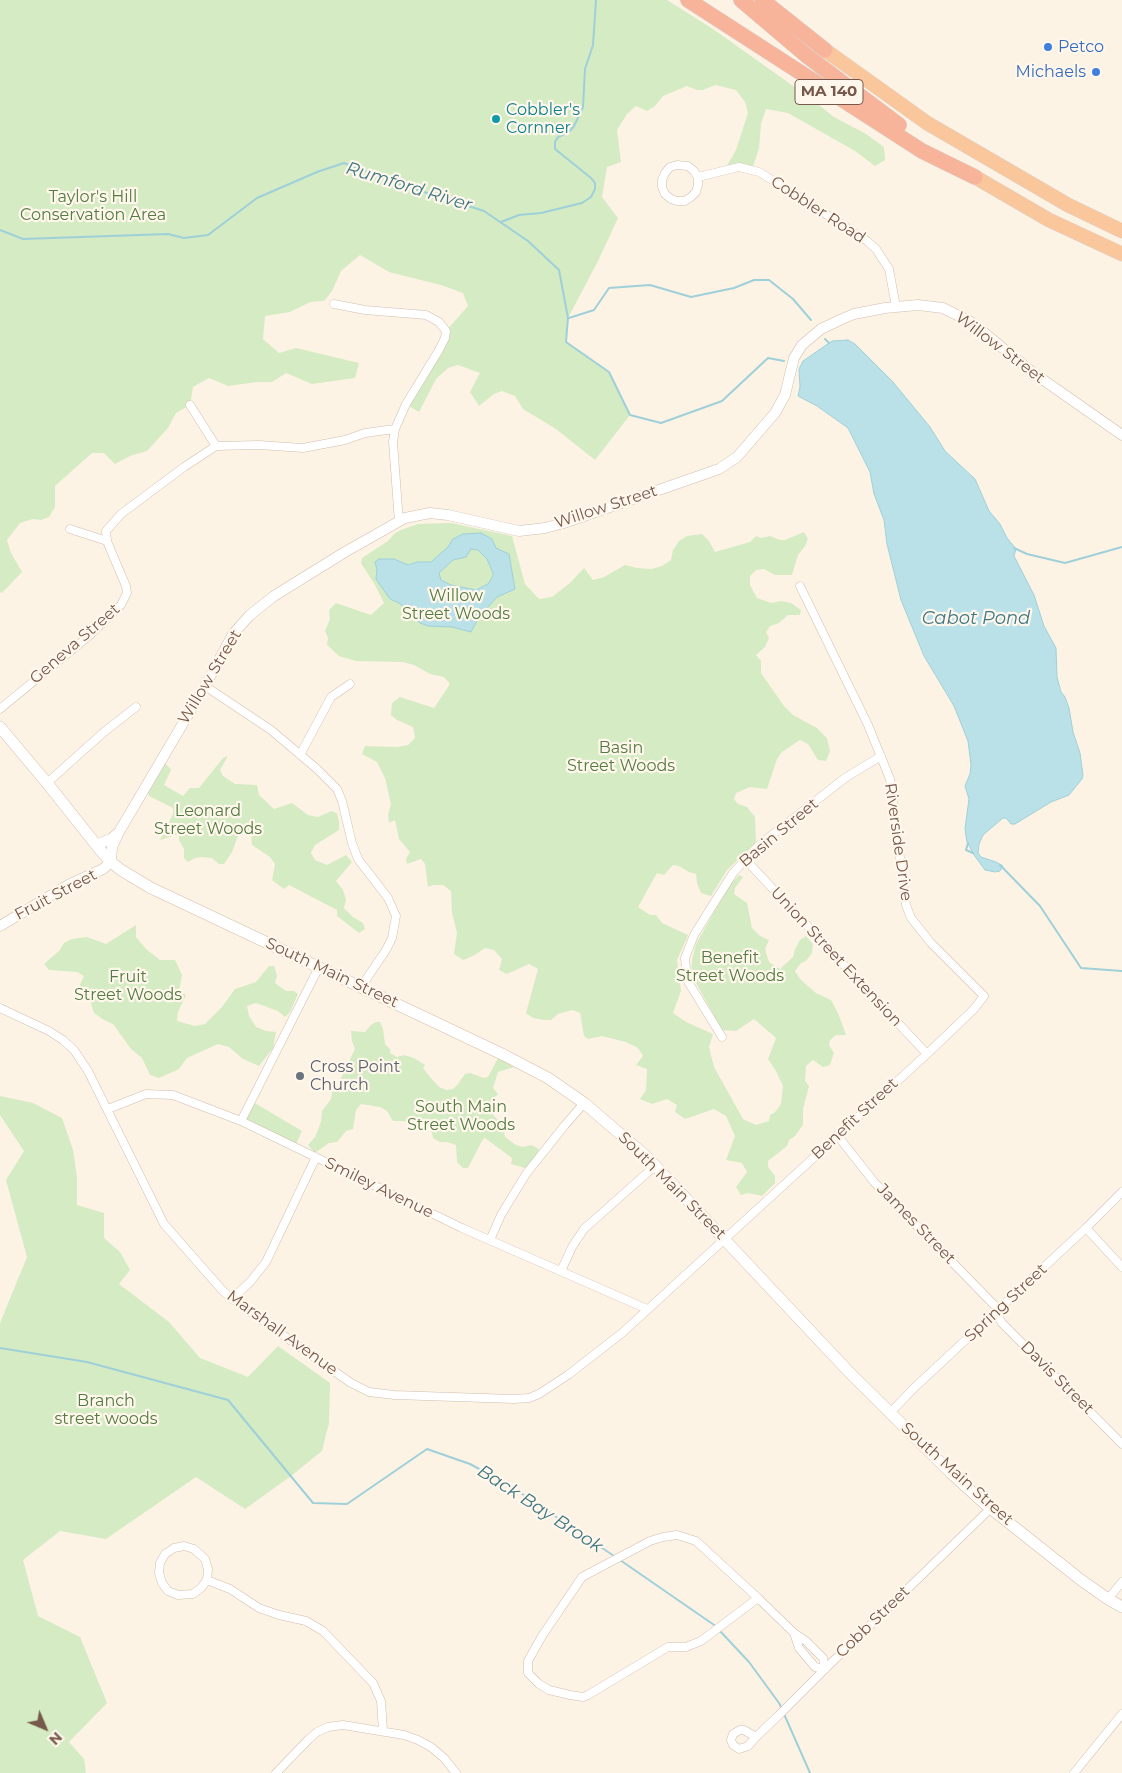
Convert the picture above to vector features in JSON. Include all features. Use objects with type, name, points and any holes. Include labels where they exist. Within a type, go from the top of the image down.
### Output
[{"type":"highway","name":"MA 140","points":[[688,0],[922,151],[975,177],[1049,220],[1122,254]]},
{"type":"highway","points":[[741,0],[807,56],[870,104],[975,177]]},
{"type":"highway","name":"MA 140","points":[[762,0],[825,50],[927,123],[1068,205],[1122,231]]},
{"type":"highway","points":[[776,0],[825,50]]},
{"type":"main road","name":"South Main Street","points":[[0,727],[48,783],[111,862],[151,888],[510,1058],[548,1078],[584,1103],[656,1165],[726,1239],[765,1284],[932,1455],[990,1508],[1081,1580],[1108,1600],[1122,1607]]},
{"type":"street","points":[[681,164],[688,166],[698,177],[698,188],[694,195],[688,199],[674,200],[663,191],[663,176],[673,166],[681,164]]},
{"type":"street","name":"Cobbler Road","points":[[698,177],[739,167],[771,178],[876,249],[889,269],[896,307]]},
{"type":"street","points":[[334,304],[365,310],[426,315],[434,318],[446,332],[444,341],[406,404],[395,429],[393,442],[399,522]]},
{"type":"street","name":"Willow Street","points":[[111,862],[112,847],[119,832],[233,634],[260,606],[345,552],[405,518],[430,514],[448,515],[519,531],[545,528],[719,469],[737,457],[775,413],[785,395],[794,358],[807,339],[830,324],[854,314],[896,307],[932,306],[944,308],[962,317],[1045,381],[1122,435]]},
{"type":"street","points":[[190,405],[216,446]]},
{"type":"street","points":[[70,529],[107,541],[106,531],[121,514],[216,446],[259,445],[302,448],[366,433],[395,429]]},
{"type":"street","name":"Geneva Street","points":[[0,709],[90,634],[125,599],[127,593],[126,586],[107,541]]},
{"type":"street","name":"Riverside Drive","points":[[800,586],[868,725],[890,780],[906,905],[911,918],[931,943],[984,996],[983,998]]},
{"type":"street","points":[[300,755],[331,697],[350,684]]},
{"type":"street","points":[[204,686],[271,730],[337,789],[342,800],[348,828],[358,859],[388,898],[396,916],[392,938],[361,987]]},
{"type":"street","points":[[48,783],[136,707]]},
{"type":"street","name":"Basin Street","points":[[722,1037],[687,980],[685,958],[694,935],[722,888],[745,859],[776,831],[845,778],[881,756]]},
{"type":"street","points":[[96,845],[111,839],[119,832]]},
{"type":"street","name":"Union Street Extension","points":[[745,859],[926,1054]]},
{"type":"street","name":"Fruit Street","points":[[0,926],[70,884],[104,869],[111,862]]},
{"type":"street","points":[[241,1121],[319,967]]},
{"type":"street","name":"Benefit Street","points":[[647,1309],[726,1239],[926,1054],[983,998]]},
{"type":"street","name":"Marshall Avenue","points":[[0,1008],[49,1031],[74,1050],[86,1066],[164,1224],[232,1299],[359,1388],[370,1392],[394,1395],[529,1398],[551,1388],[622,1333],[647,1309]]},
{"type":"street","name":"Smiley Avenue","points":[[108,1109],[146,1094],[173,1094],[241,1121],[490,1240],[647,1309]]},
{"type":"street","points":[[490,1240],[501,1215],[526,1174],[584,1103]]},
{"type":"street","name":"James Street","points":[[837,1135],[874,1182],[999,1310]]},
{"type":"street","points":[[232,1299],[250,1282],[266,1262],[316,1157]]},
{"type":"street","points":[[561,1271],[572,1247],[584,1229],[656,1165]]},
{"type":"street","name":"Spring Street","points":[[890,1413],[914,1388],[999,1310],[1122,1192]]},
{"type":"street","points":[[1086,1228],[1122,1267]]},
{"type":"street","name":"Davis Street","points":[[999,1310],[998,1316],[1002,1323],[1122,1444]]},
{"type":"street","name":"Cobb Street","points":[[756,1738],[990,1508]]},
{"type":"street","points":[[758,1598],[701,1642],[686,1647],[668,1647],[583,1697],[548,1690],[528,1673],[528,1661],[542,1636],[582,1577],[650,1541],[677,1535],[687,1537],[706,1549],[823,1658],[825,1669]]},
{"type":"street","points":[[184,1546],[194,1549],[205,1559],[208,1569],[207,1580],[193,1594],[178,1595],[168,1591],[162,1583],[159,1574],[160,1563],[165,1554],[174,1548],[184,1546]]},
{"type":"street","points":[[207,1580],[230,1589],[263,1610],[306,1621],[323,1631],[373,1683],[381,1701],[383,1731]]},
{"type":"street","points":[[1108,1600],[1122,1582]]},
{"type":"street","points":[[1074,1773],[1122,1714]]},
{"type":"street","points":[[276,1773],[308,1740],[325,1728],[344,1725],[383,1731],[418,1740],[431,1747],[444,1758],[456,1773]]},
{"type":"green space","name":"Taylor's Hill Conservation Area","points":[[0,0],[667,0],[713,29],[834,117],[866,134],[884,147],[885,160],[875,166],[855,151],[788,113],[766,109],[761,124],[759,148],[752,170],[725,169],[736,150],[748,113],[745,102],[736,90],[715,85],[703,90],[687,86],[663,96],[655,106],[647,111],[636,106],[627,114],[617,130],[621,162],[607,167],[602,197],[618,218],[568,318],[566,342],[609,372],[630,415],[595,460],[556,429],[523,409],[515,396],[502,391],[494,394],[479,406],[470,392],[480,373],[458,365],[448,368],[436,379],[419,412],[406,404],[446,331],[468,306],[463,293],[441,285],[389,272],[360,255],[341,271],[332,291],[324,301],[310,302],[290,312],[265,316],[263,339],[279,353],[296,348],[359,363],[355,378],[312,384],[286,373],[272,382],[228,386],[209,378],[193,387],[190,405],[176,413],[168,428],[147,451],[130,456],[115,464],[104,453],[92,453],[55,486],[55,507],[49,517],[20,523],[7,540],[11,553],[22,572],[2,593],[0,592]]},
{"type":"green space","name":"Basin Street Woods","points":[[451,523],[512,536],[525,584],[539,599],[552,597],[570,583],[584,568],[593,580],[604,577],[625,565],[651,569],[662,566],[671,560],[673,550],[679,541],[687,536],[702,534],[709,541],[715,552],[750,542],[756,536],[761,538],[770,536],[785,540],[804,532],[808,539],[798,555],[792,575],[775,575],[764,569],[756,570],[750,576],[750,585],[757,598],[771,603],[781,601],[791,603],[801,610],[800,615],[788,615],[779,623],[770,626],[766,632],[769,638],[765,647],[756,655],[761,661],[761,673],[784,706],[793,715],[817,728],[827,738],[830,751],[826,761],[818,760],[808,744],[800,740],[782,752],[777,759],[767,789],[750,787],[736,793],[734,799],[738,804],[747,807],[755,817],[756,842],[727,870],[711,896],[701,893],[696,874],[673,865],[664,875],[657,873],[638,907],[650,915],[656,915],[662,923],[688,935],[677,960],[681,991],[673,1013],[686,1022],[713,1034],[709,1047],[714,1067],[743,1119],[756,1125],[769,1121],[770,1115],[781,1104],[783,1086],[768,1059],[776,1038],[754,1019],[736,1031],[722,1030],[691,974],[696,944],[728,887],[739,875],[743,877],[735,888],[734,894],[747,903],[752,928],[760,936],[769,940],[765,949],[769,962],[780,969],[793,957],[800,940],[806,936],[813,944],[812,953],[795,971],[800,979],[816,993],[831,1000],[846,1035],[836,1035],[830,1040],[829,1045],[834,1053],[830,1065],[823,1067],[813,1060],[806,1066],[805,1081],[809,1086],[803,1109],[803,1125],[795,1136],[789,1140],[787,1146],[768,1161],[768,1167],[775,1176],[775,1183],[762,1196],[748,1193],[741,1195],[736,1187],[747,1172],[742,1163],[726,1160],[735,1136],[726,1116],[714,1109],[685,1119],[675,1112],[677,1105],[667,1099],[652,1104],[640,1099],[646,1090],[647,1069],[636,1065],[643,1056],[638,1048],[626,1042],[602,1036],[588,1039],[584,1036],[580,1013],[572,1010],[558,1014],[551,1020],[544,1020],[533,1018],[526,1013],[538,969],[529,964],[507,974],[499,970],[502,959],[494,950],[485,948],[463,960],[454,954],[457,933],[452,913],[451,891],[443,885],[428,887],[425,864],[421,859],[407,864],[406,859],[410,852],[399,839],[395,820],[389,823],[388,815],[391,804],[385,778],[377,762],[362,754],[365,746],[397,747],[408,745],[415,738],[413,727],[397,720],[391,715],[392,703],[400,697],[434,708],[450,684],[444,677],[430,674],[414,665],[403,662],[356,661],[339,656],[327,645],[328,638],[325,631],[330,619],[329,610],[336,603],[371,615],[384,603],[361,563],[362,558],[401,530],[418,524]]},
{"type":"green space","name":"Leonard Street Woods","points":[[228,756],[220,770],[223,776],[235,784],[257,785],[259,795],[274,809],[292,803],[308,815],[318,817],[331,811],[337,813],[339,830],[315,845],[311,853],[315,860],[327,865],[346,855],[352,862],[336,881],[343,890],[346,900],[344,908],[363,923],[365,929],[359,933],[337,916],[337,910],[289,885],[284,889],[272,880],[275,864],[270,857],[252,845],[251,835],[245,831],[240,831],[232,852],[224,864],[219,864],[212,858],[201,857],[188,862],[184,858],[184,849],[179,840],[179,834],[160,840],[173,814],[173,808],[149,796],[148,792],[165,763],[171,770],[164,785],[183,796],[190,788],[199,788],[223,758]]},
{"type":"green space","name":"Fruit Street Woods","points":[[136,925],[136,937],[146,949],[160,960],[175,960],[182,975],[179,991],[186,995],[178,1012],[177,1021],[195,1026],[205,1024],[222,1007],[235,989],[256,982],[269,966],[274,966],[277,976],[275,983],[286,991],[294,991],[298,994],[290,1012],[285,1017],[278,1011],[256,1003],[247,1006],[249,1016],[256,1027],[276,1032],[273,1048],[259,1066],[243,1059],[229,1047],[218,1044],[187,1058],[179,1069],[159,1078],[150,1075],[142,1058],[131,1049],[113,1024],[94,1013],[90,1000],[83,995],[79,987],[84,976],[77,972],[49,970],[44,964],[59,951],[64,943],[72,939],[87,937],[106,944]]},
{"type":"green space","name":"South Main Street Woods","points":[[376,1022],[380,1022],[385,1044],[390,1049],[390,1053],[397,1057],[404,1055],[414,1058],[425,1065],[423,1068],[430,1077],[439,1087],[447,1090],[453,1089],[465,1074],[470,1073],[484,1078],[488,1077],[498,1058],[514,1067],[498,1072],[493,1088],[498,1094],[492,1100],[489,1108],[503,1125],[505,1137],[516,1145],[523,1147],[531,1145],[539,1149],[535,1159],[529,1166],[525,1168],[511,1164],[512,1158],[485,1138],[468,1168],[463,1168],[457,1162],[456,1145],[440,1142],[433,1138],[431,1129],[417,1122],[411,1124],[404,1121],[393,1121],[387,1111],[380,1107],[361,1104],[356,1110],[353,1129],[346,1131],[337,1142],[329,1143],[315,1153],[308,1145],[315,1137],[321,1122],[322,1111],[331,1099],[332,1092],[340,1090],[339,1082],[355,1049],[351,1031],[365,1032]]},
{"type":"green space","name":"Branch street woods","points":[[0,1096],[33,1103],[62,1118],[73,1150],[77,1177],[77,1205],[104,1213],[104,1238],[120,1252],[130,1270],[119,1284],[169,1322],[200,1358],[248,1377],[278,1346],[330,1383],[329,1423],[322,1451],[245,1509],[196,1477],[106,1539],[60,1531],[23,1560],[38,1616],[80,1637],[107,1703],[69,1742],[84,1759],[86,1773],[0,1773],[0,1323],[27,1257],[6,1180],[24,1151],[0,1115]]},
{"type":"green space","points":[[253,1102],[302,1131],[296,1144],[245,1119]]},
{"type":"water","name":"Cabot Pond","points":[[848,340],[855,344],[893,382],[930,427],[945,451],[975,479],[989,511],[1016,549],[1014,556],[1034,595],[1044,626],[1056,648],[1057,677],[1061,692],[1069,708],[1073,732],[1080,753],[1082,779],[1069,795],[1051,802],[1015,824],[1011,824],[1006,818],[1003,818],[983,835],[978,853],[981,857],[1003,866],[1000,871],[985,870],[967,842],[965,829],[969,799],[965,786],[970,774],[971,765],[968,741],[954,706],[924,656],[901,600],[887,544],[884,520],[874,494],[870,472],[848,428],[817,406],[798,396],[800,387],[799,369],[803,361],[832,341]]},
{"type":"water","points":[[481,533],[492,539],[496,548],[509,554],[515,589],[497,597],[479,617],[471,632],[452,627],[428,626],[420,623],[399,603],[390,599],[376,579],[377,570],[375,562],[379,559],[394,559],[408,565],[417,562],[431,562],[448,547],[453,539],[463,534]],"holes":[[[471,549],[478,550],[487,559],[493,573],[488,584],[476,590],[451,585],[441,580],[439,573],[453,560],[466,557]]]},
{"type":"waterway","points":[[501,222],[519,215],[541,213],[582,203],[591,197],[595,189],[595,183],[591,178],[555,149],[555,142],[558,137],[569,132],[574,126],[583,107],[585,69],[593,45],[596,0]]},
{"type":"waterway","name":"Rumford River","points":[[0,230],[23,239],[168,234],[184,238],[208,235],[257,198],[317,172],[344,163],[405,186],[484,211],[528,241],[559,270],[568,318],[566,342],[609,372],[630,415],[661,423],[722,401],[768,358],[784,361]]},
{"type":"waterway","name":"Rumford River","points":[[569,318],[594,310],[609,288],[650,285],[691,297],[734,288],[754,280],[769,280],[793,299],[811,320]]},
{"type":"waterway","name":"Rumford River","points":[[825,339],[829,343]]},
{"type":"waterway","points":[[1014,548],[1027,554],[1065,563],[1122,547]]},
{"type":"waterway","name":"Rumford River","points":[[968,843],[966,850],[973,853]]},
{"type":"waterway","name":"Rumford River","points":[[1000,865],[1040,906],[1081,968],[1122,971]]},
{"type":"waterway","name":"Back Bay Brook","points":[[0,1348],[87,1362],[228,1400],[313,1503],[347,1504],[427,1449],[470,1464],[509,1485],[614,1556]]},
{"type":"waterway","name":"Back Bay Brook","points":[[620,1560],[717,1627]]},
{"type":"waterway","name":"Back Bay Brook","points":[[720,1631],[749,1662],[782,1709]]},
{"type":"waterway","name":"Back Bay Brook","points":[[784,1714],[810,1773]]},
{"type":"place","name":"Petco","points":[[1048,47]]},
{"type":"place","name":"Michaels","points":[[1096,72]]},
{"type":"place","name":"Cobbler's Cornner","points":[[496,119]]},
{"type":"place","name":"Cross Point Church","points":[[300,1076]]},
{"type":"park label","name":"Willow Street Woods","points":[[456,605]]},
{"type":"park label","name":"Benefit Street Woods","points":[[730,967]]}]
